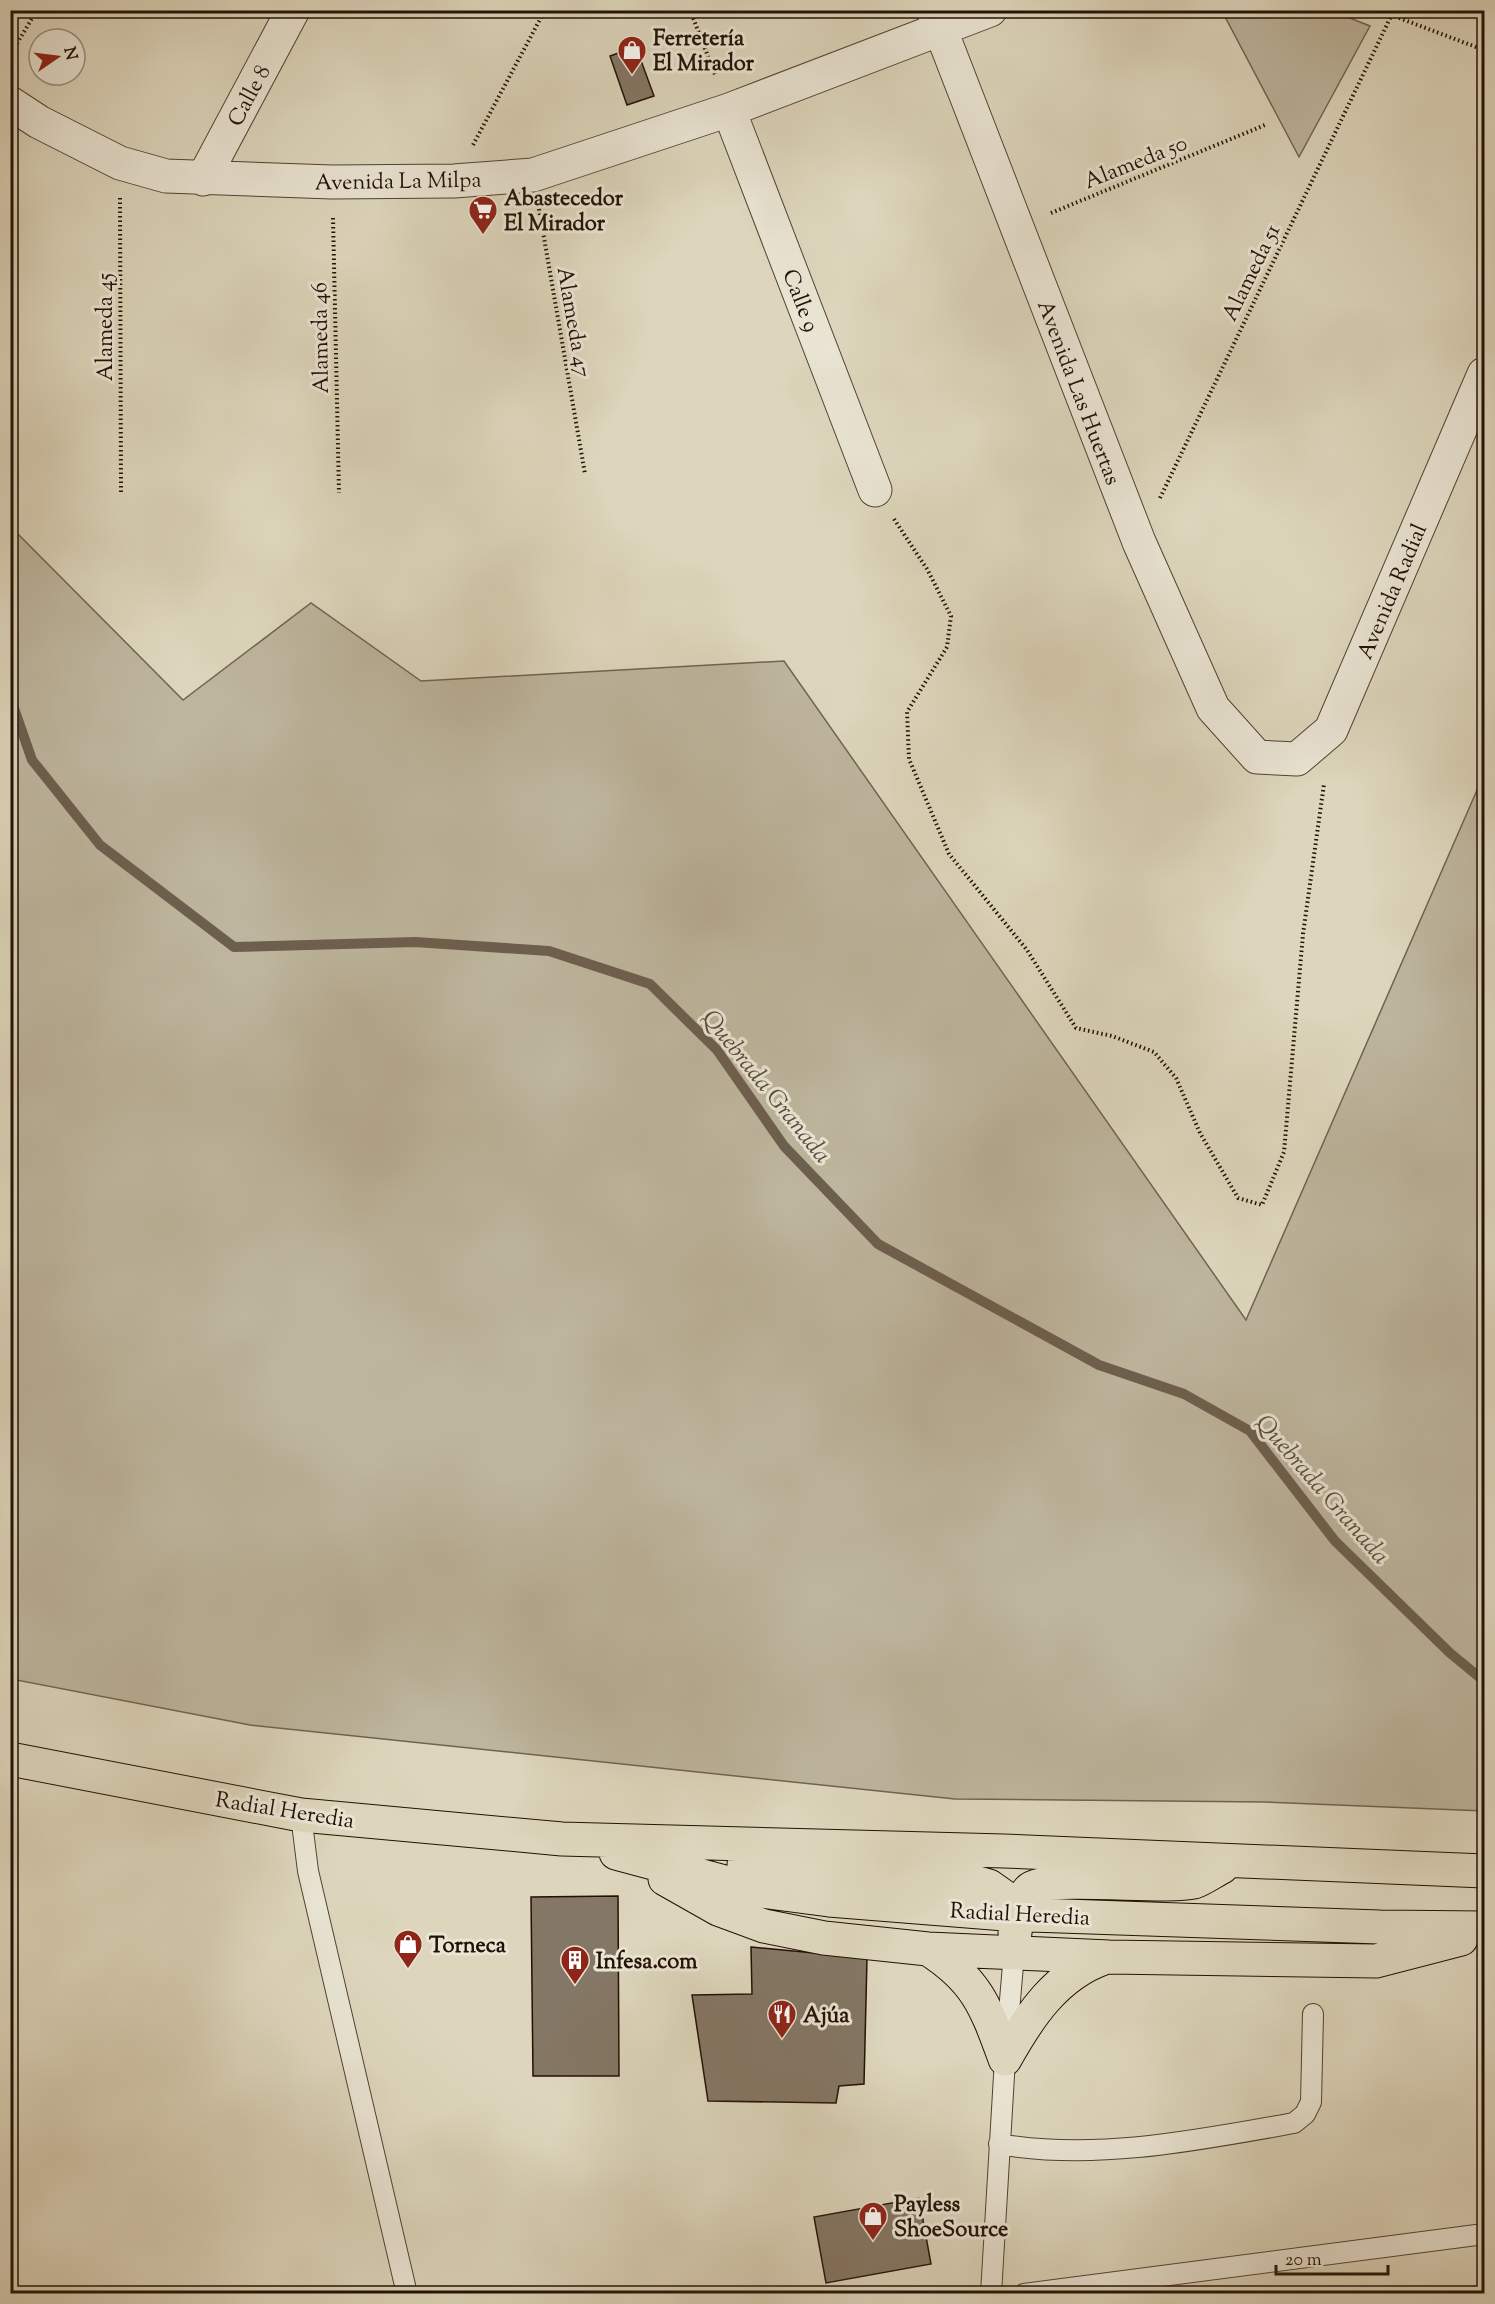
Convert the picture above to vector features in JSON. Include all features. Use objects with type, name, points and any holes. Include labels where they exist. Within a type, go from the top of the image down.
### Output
[{"type":"main road","name":"Radial Heredia","points":[[10,1759],[301,1815],[562,1839],[623,1849],[754,1890],[829,1900],[1016,1914],[1369,1927],[1485,1928]]},
{"type":"main road","name":"Radial Heredia","points":[[623,1849],[1004,1851],[1485,1871]]},
{"type":"main road","points":[[623,1849],[718,1909],[764,1926],[824,1938],[928,1949],[1109,1957],[1376,1961],[1485,1933]]},
{"type":"main road","points":[[1014,1953],[1016,1914],[1030,1889],[1047,1882],[1147,1884],[1195,1882],[1232,1862]]},
{"type":"main road","points":[[928,1949],[954,1966],[971,1985],[987,2012],[1005,2059]]},
{"type":"main road","points":[[1005,2059],[1025,2023],[1062,1981],[1084,1966],[1109,1957]]},
{"type":"street","name":"Calle 8","points":[[203,179],[293,10]]},
{"type":"street","name":"Avenida La Milpa","points":[[10,103],[39,122],[120,163],[166,176],[333,182],[454,181],[533,175],[729,110],[937,20],[990,10]]},
{"type":"street","name":"Avenida Las Huertas","points":[[937,20],[1138,542],[1213,708],[1257,757]]},
{"type":"street","name":"Calle 9","points":[[729,110],[875,490]]},
{"type":"street","name":"Avenida Radial","points":[[1257,757],[1297,759],[1331,730],[1485,374]]},
{"type":"lane","points":[[301,1815],[308,1871],[407,2294]]},
{"type":"lane","points":[[991,2294],[999,2144],[1014,1953]]},
{"type":"lane","points":[[999,2144],[1051,2151],[1132,2146],[1294,2124],[1305,2114],[1311,2102],[1313,2014]]},
{"type":"lane","points":[[1024,2294],[1089,2289],[1485,2234]]},
{"type":"path","points":[[10,56],[37,10]]},
{"type":"path","points":[[454,181],[546,10]]},
{"type":"path","points":[[690,10],[729,110]]},
{"type":"path","points":[[1378,10],[1485,50]]},
{"type":"path","name":"Alameda 51","points":[[1138,542],[1394,10]]},
{"type":"path","name":"Alameda 50","points":[[1017,227],[1265,125]]},
{"type":"path","name":"Alameda 45","points":[[120,163],[121,492]]},
{"type":"path","name":"Alameda 47","points":[[533,175],[585,474]]},
{"type":"path","name":"Alameda 46","points":[[333,182],[339,493]]},
{"type":"path","points":[[875,490],[927,569],[951,616],[947,647],[907,712],[909,759],[949,854],[1028,950],[1076,1028],[1112,1036],[1154,1052],[1176,1078],[1200,1133],[1238,1198],[1262,1206],[1284,1152],[1304,934],[1331,730]]},
{"type":"shaded area","points":[[1222,11],[1332,11],[1370,26],[1299,157]]},
{"type":"shaded area","points":[[11,527],[183,700],[311,603],[421,681],[784,661],[1246,1320],[1484,774],[1484,1811],[1263,1802],[955,1799],[250,1725],[11,1679]]},
{"type":"building","name":"Ferretería El Mirador","points":[[636,47],[654,96],[627,105],[610,56]]},
{"type":"building","name":"Infesa.com","points":[[618,1896],[619,2076],[533,2076],[531,1897]]},
{"type":"building","name":"Ajúa","points":[[751,1947],[867,1958],[864,2084],[839,2086],[836,2103],[708,2101],[692,1995],[752,1994]]},
{"type":"building","name":"Payless ShoeSource","points":[[919,2198],[931,2264],[826,2283],[814,2217]]},
{"type":"waterway","name":"Quebrada Granada","points":[[10,697],[32,760],[100,845],[234,947],[415,942],[549,951],[650,984],[717,1050],[784,1146],[878,1244],[1099,1365],[1184,1394],[1250,1431],[1335,1541],[1450,1653],[1484,1681]]},
{"type":"place","name":"Ferretería El Mirador","points":[[632,76]]},
{"type":"place","name":"Abastecedor El Mirador","points":[[483,236]]},
{"type":"place","name":"Torneca","points":[[408,1970]]},
{"type":"place","name":"Infesa.com","points":[[575,1986]]},
{"type":"place","name":"Ajúa","points":[[782,2040]]},
{"type":"place","name":"Payless ShoeSource","points":[[873,2242]]}]
